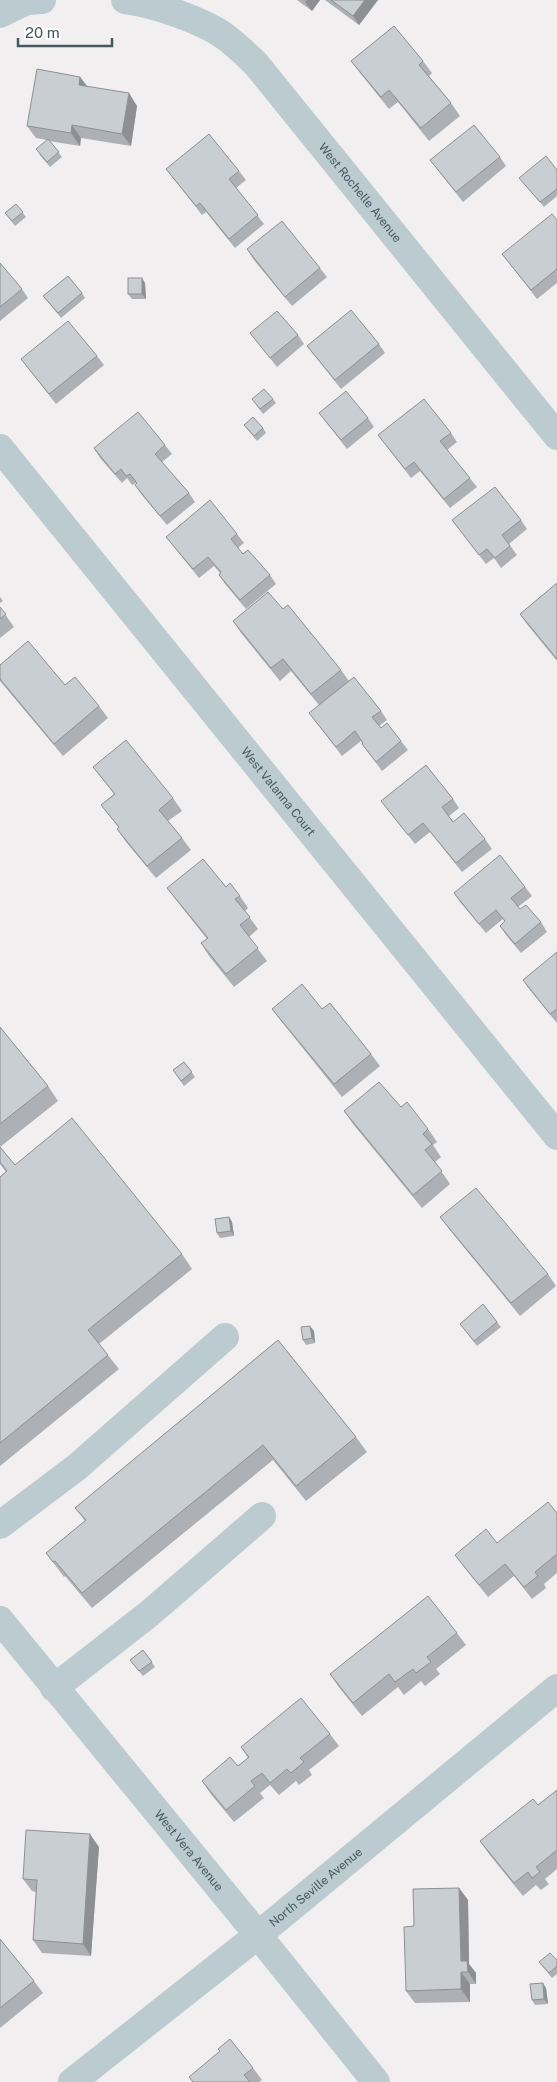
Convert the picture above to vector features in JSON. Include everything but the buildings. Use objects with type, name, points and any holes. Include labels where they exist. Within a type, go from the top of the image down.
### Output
[{"type":"street","points":[[0,14],[32,0]]},
{"type":"street","name":"West Rochelle Avenue","points":[[125,0],[139,2],[194,21],[226,37],[256,64],[557,436]]},
{"type":"street","name":"West Valanna Court","points":[[0,448],[557,1136]]},
{"type":"street","points":[[0,1525],[76,1467],[225,1337]]},
{"type":"street","points":[[54,1688],[150,1613],[262,1516]]},
{"type":"street","name":"West Vera Avenue","points":[[3,1630],[54,1688],[258,1935],[376,2082]]},
{"type":"street","name":"North Seville Avenue","points":[[72,2082],[258,1935],[557,1688]]}]
